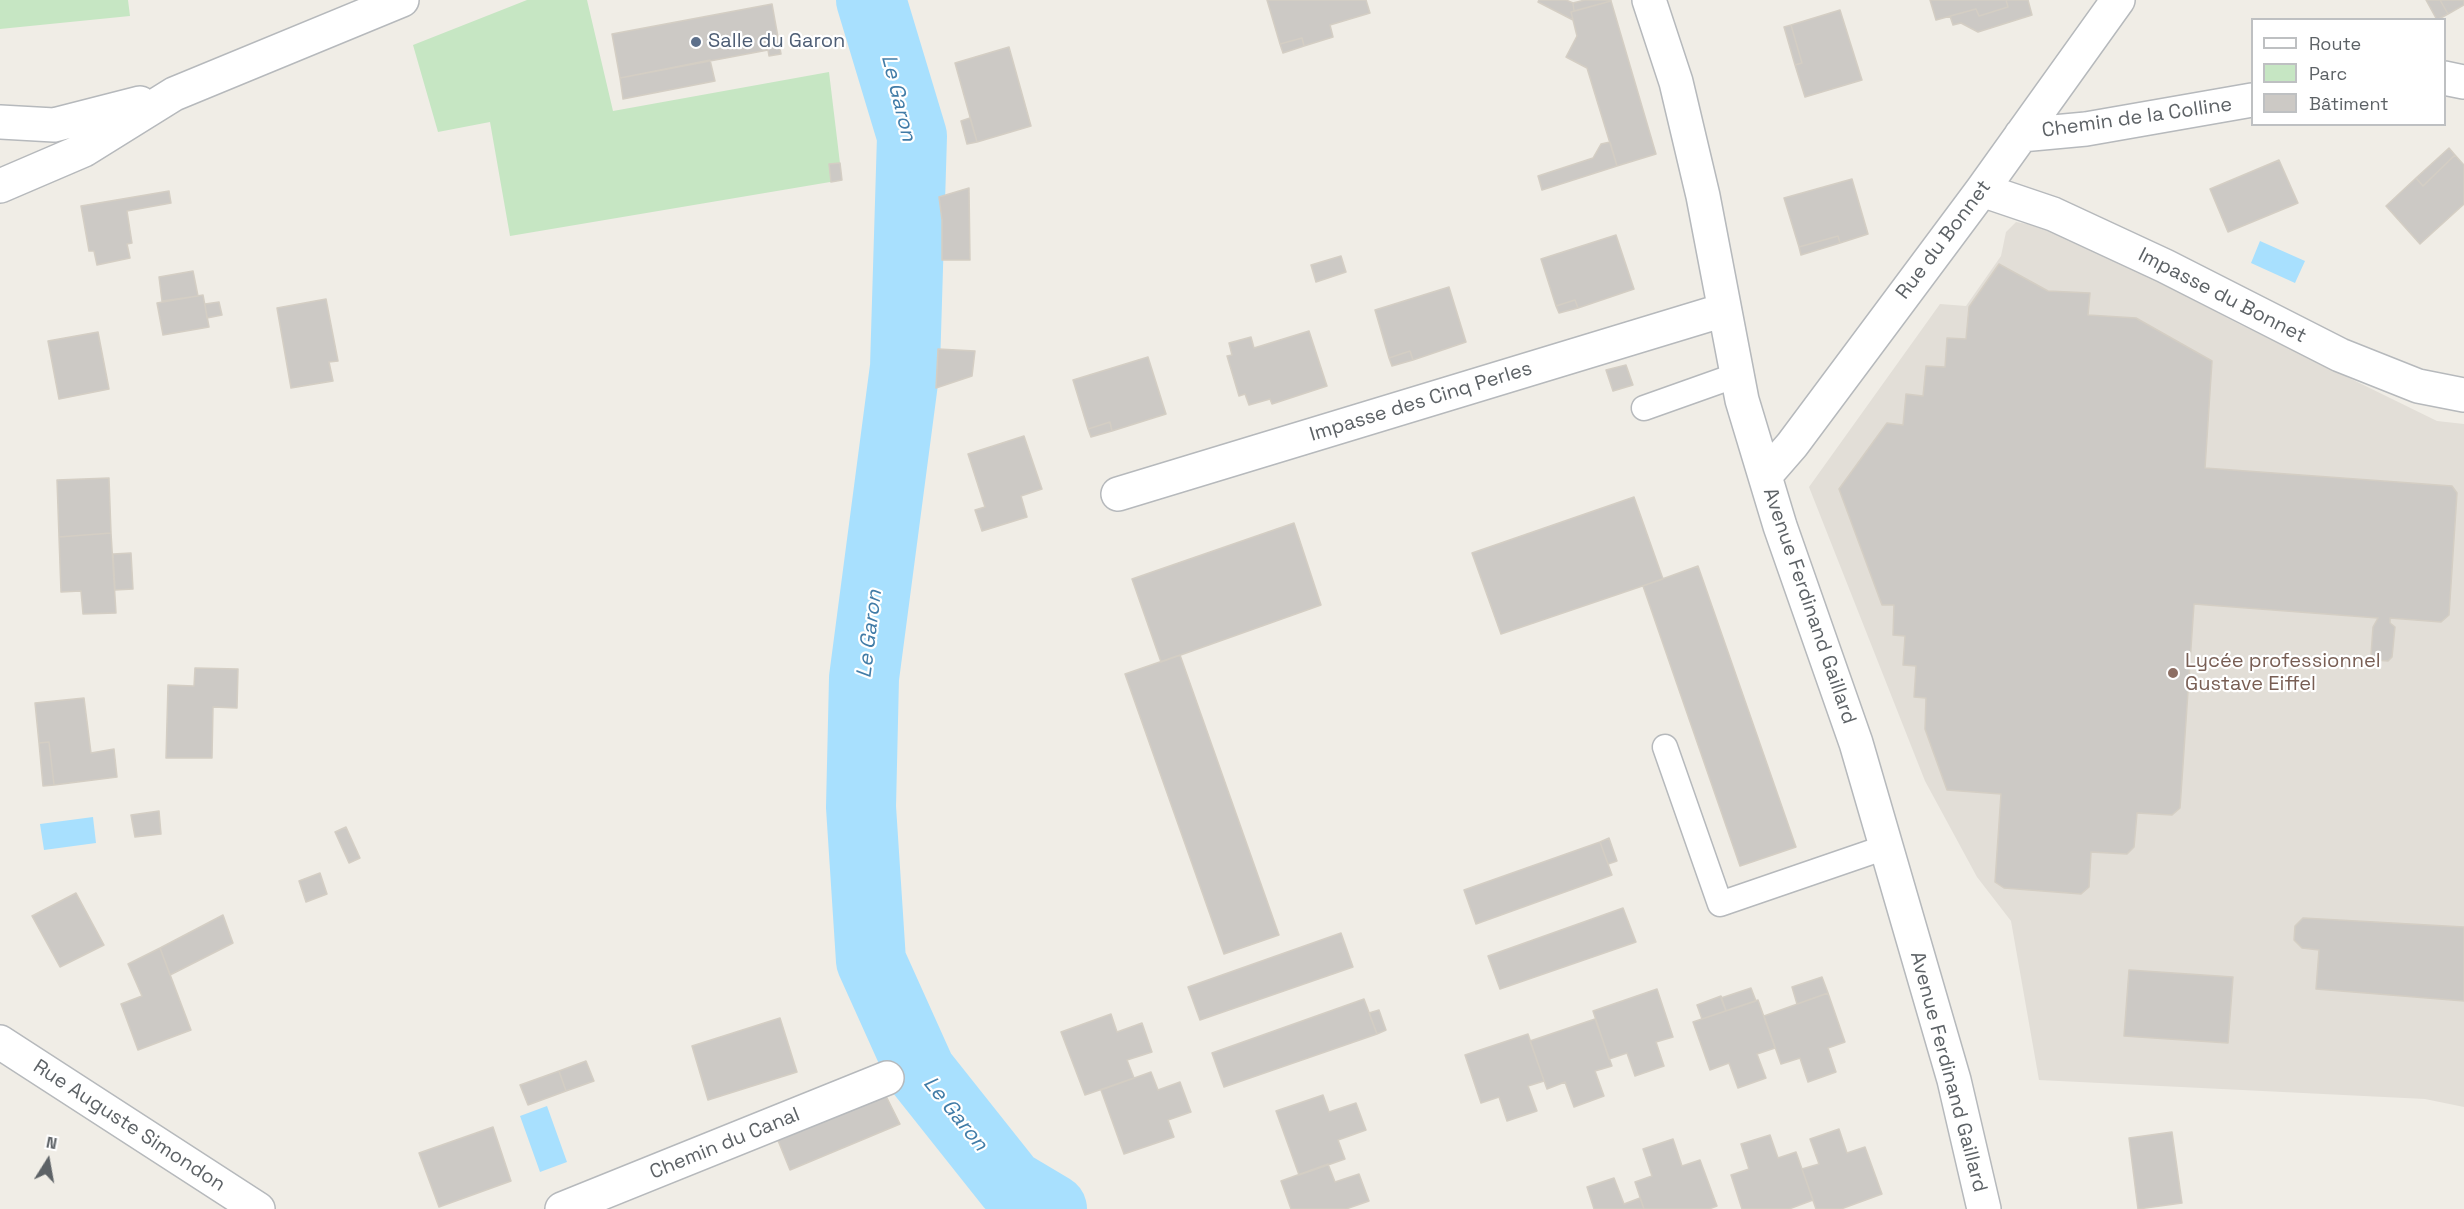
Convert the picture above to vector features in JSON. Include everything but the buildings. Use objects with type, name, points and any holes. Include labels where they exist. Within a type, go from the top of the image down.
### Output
[{"type":"street","points":[[0,122],[54,125],[174,94],[402,0]]},
{"type":"street","name":"Avenue Ferdinand Gaillard","points":[[1649,0],[1681,104],[1703,196],[1742,400],[1765,476],[1856,743],[1954,1080],[1984,1209]]},
{"type":"street","name":"Rue du Bonnet","points":[[1765,476],[1792,445],[1982,190],[2118,0]]},
{"type":"street","points":[[2446,78],[2464,82]]},
{"type":"street","points":[[0,186],[84,150],[174,94]]},
{"type":"street","name":"Chemin de la Colline","points":[[2021,135],[2086,129],[2251,100]]},
{"type":"street","name":"Impasse du Bonnet","points":[[1982,190],[2053,214],[2165,266],[2340,355],[2418,386],[2464,395]]},
{"type":"street","name":"Impasse des Cinq Perles","points":[[1118,494],[1724,310]]},
{"type":"street","name":"Rue Auguste Simondon","points":[[0,1042],[258,1209]]},
{"type":"street","name":"Chemin du Canal","points":[[562,1209],[887,1078]]},
{"type":"lane","points":[[1644,408],[1737,375]]},
{"type":"lane","points":[[1665,747],[1720,904],[1886,847]]},
{"type":"shaded area","name":"Lycée professionnel Gustave Eiffel","points":[[2016,222],[2045,227],[2081,241],[2239,324],[2437,421],[2464,424],[2464,1107],[2425,1099],[2039,1080],[2011,921],[1977,877],[1925,781],[1809,487],[1940,304],[1966,306],[2001,256],[2006,232]]},
{"type":"green space","points":[[0,0],[128,0],[130,16],[0,29]]},
{"type":"green space","points":[[527,0],[587,0],[613,111],[829,72],[842,180],[510,236],[490,122],[438,132],[413,45]]},
{"type":"water","points":[[2260,241],[2305,261],[2295,283],[2251,263]]},
{"type":"water","points":[[93,817],[96,843],[44,850],[40,824]]},
{"type":"water","points":[[547,1106],[567,1162],[540,1172],[520,1116]]},
{"type":"waterway","name":"Le Garon","points":[[871,0],[912,136],[905,367],[864,678],[861,807],[871,961],[921,1072],[1010,1184],[1052,1209]]},
{"type":"place","name":"Salle du Garon","points":[[696,42]]},
{"type":"place","name":"Lycée professionnel Gustave Eiffel","points":[[2173,673]]}]
